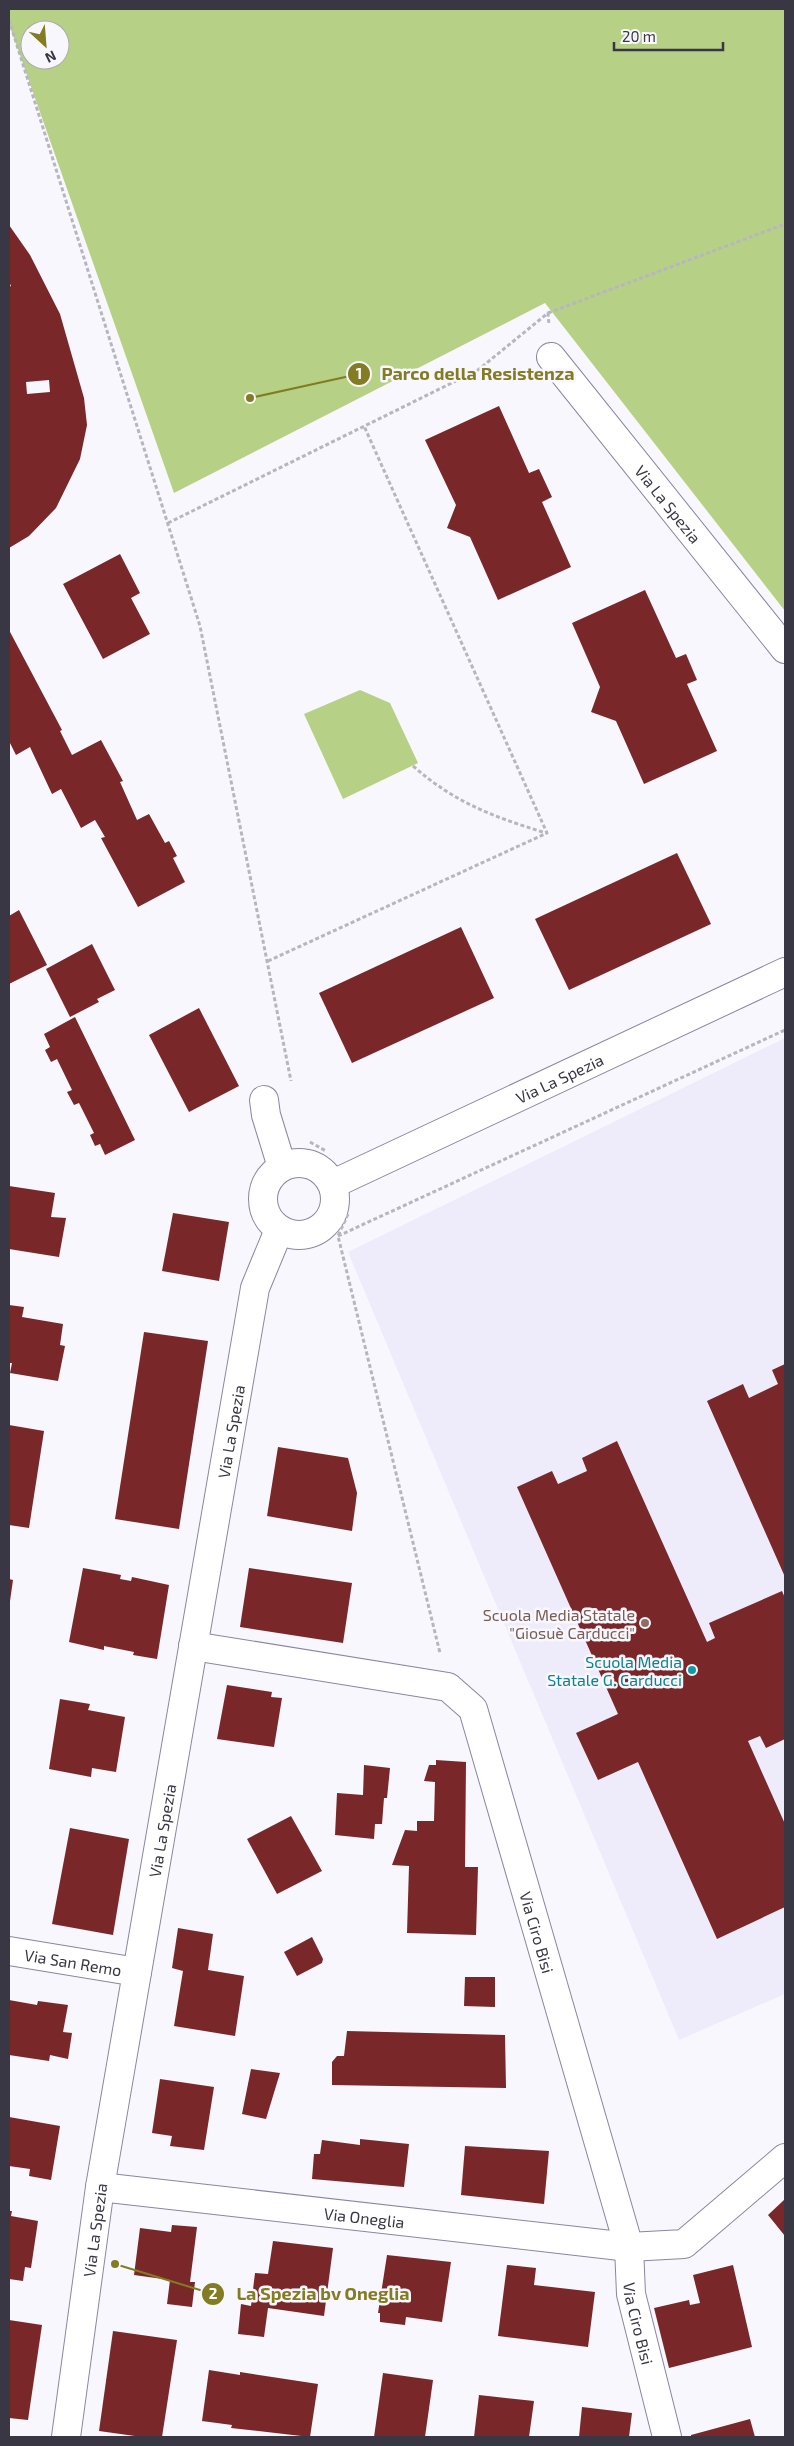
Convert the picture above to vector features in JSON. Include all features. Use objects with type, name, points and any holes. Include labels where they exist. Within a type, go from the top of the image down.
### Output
[{"type":"street","name":"Via La Spezia","points":[[551,357],[785,649]]},
{"type":"street","name":"Via La Spezia","points":[[340,1180],[785,972]]},
{"type":"street","points":[[264,1100],[266,1115],[282,1167]]},
{"type":"street","points":[[298,1163],[309,1165],[340,1180],[335,1206],[329,1220],[318,1231],[307,1235],[292,1235],[278,1230],[267,1216],[262,1203],[264,1188],[273,1174],[282,1167],[298,1163]]},
{"type":"street","name":"Via La Spezia","points":[[66,2437],[100,2187],[255,1288],[278,1230]]},
{"type":"street","points":[[193,1646],[448,1686]]},
{"type":"street","name":"Via Ciro Bisi","points":[[448,1686],[473,1709],[629,2247],[631,2294],[668,2437]]},
{"type":"street","name":"Via San Remo","points":[[9,1951],[137,1972]]},
{"type":"street","name":"Via Oneglia","points":[[100,2187],[629,2247],[684,2244],[785,2158]]},
{"type":"path","points":[[9,22],[200,626],[293,1089]]},
{"type":"path","points":[[168,523],[478,370],[548,313],[785,224]]},
{"type":"path","points":[[548,313],[551,357]]},
{"type":"path","points":[[364,426],[547,833]]},
{"type":"path","points":[[413,766],[446,792],[469,806],[502,820],[547,833]]},
{"type":"path","points":[[268,961],[547,833]]},
{"type":"path","points":[[338,1236],[785,1030]]},
{"type":"path","points":[[302,1138],[336,1157],[340,1180],[356,1194],[338,1236],[448,1686]]},
{"type":"shaded area","name":"Scuola Media Statale \"Giosuè Carducci\"","points":[[785,1038],[785,1994],[679,2040],[348,1252]]},
{"type":"green space","points":[[9,9],[785,9],[785,611],[545,303],[174,493],[25,70],[70,70],[70,20],[20,20],[20,55],[9,24]]},
{"type":"green space","points":[[360,690],[390,703],[418,763],[343,799],[304,714]]},
{"type":"building","points":[[9,225],[30,255],[60,314],[84,398],[87,425],[80,459],[56,508],[29,536],[9,548],[9,287],[11,286],[9,282]],"holes":[[[49,380],[50,392],[27,394],[26,382]]]},
{"type":"building","points":[[499,406],[529,473],[539,469],[552,497],[542,502],[571,567],[498,600],[470,537],[447,528],[456,505],[425,440]]},
{"type":"building","points":[[120,554],[140,593],[131,598],[150,634],[103,659],[63,584]]},
{"type":"building","points":[[645,590],[676,658],[686,654],[697,680],[687,684],[717,751],[644,784],[616,721],[591,712],[600,687],[572,623]]},
{"type":"building","points":[[9,630],[62,730],[60,731],[72,755],[101,740],[123,781],[120,782],[137,820],[149,814],[165,843],[169,841],[177,856],[173,858],[185,882],[138,907],[101,838],[105,837],[95,820],[81,828],[61,789],[52,794],[30,747],[16,755],[9,741]]},
{"type":"building","points":[[677,853],[711,924],[569,990],[535,919]]},
{"type":"building","points":[[19,910],[47,965],[9,984],[9,916]]},
{"type":"building","points":[[461,927],[494,998],[352,1063],[319,993]]},
{"type":"building","points":[[92,944],[115,990],[97,999],[99,1002],[70,1017],[46,969]]},
{"type":"building","points":[[199,1008],[239,1086],[189,1112],[149,1035]]},
{"type":"building","points":[[75,1017],[135,1140],[105,1155],[100,1144],[95,1146],[90,1135],[94,1133],[79,1103],[74,1105],[67,1092],[72,1090],[57,1059],[51,1062],[45,1050],[50,1047],[44,1034]]},
{"type":"building","points":[[9,1186],[55,1193],[51,1217],[66,1218],[59,1257],[9,1249]]},
{"type":"building","points":[[173,1213],[229,1222],[219,1281],[162,1271]]},
{"type":"building","points":[[9,1305],[24,1307],[22,1317],[63,1324],[60,1345],[65,1346],[58,1381],[10,1373],[12,1363],[9,1363]]},
{"type":"building","points":[[144,1332],[208,1341],[179,1529],[115,1519]]},
{"type":"building","points":[[785,1364],[785,1577],[707,1401],[743,1384],[749,1398],[778,1384],[772,1370]]},
{"type":"building","points":[[9,1425],[44,1431],[29,1528],[9,1525]]},
{"type":"building","name":"Scuola Media Statale G. Carducci","points":[[617,1441],[707,1642],[715,1638],[709,1623],[782,1591],[785,1598],[785,1739],[766,1748],[760,1736],[748,1741],[785,1824],[785,1907],[717,1939],[638,1762],[598,1780],[576,1733],[618,1714],[517,1487],[552,1471],[558,1484],[587,1471],[582,1458]]},
{"type":"building","points":[[278,1447],[348,1458],[357,1493],[352,1531],[267,1516]]},
{"type":"building","points":[[83,1568],[121,1575],[120,1579],[131,1581],[132,1577],[169,1585],[157,1659],[133,1655],[134,1652],[104,1646],[104,1650],[69,1642]]},
{"type":"building","points":[[249,1568],[352,1583],[343,1643],[240,1627]]},
{"type":"building","points":[[9,1579],[13,1580],[10,1601],[9,1601]]},
{"type":"building","points":[[227,1685],[272,1692],[271,1697],[282,1698],[274,1747],[217,1739]]},
{"type":"building","points":[[60,1699],[90,1704],[88,1710],[125,1717],[116,1772],[92,1768],[91,1777],[49,1769]]},
{"type":"building","points":[[436,1760],[466,1762],[465,1867],[478,1867],[476,1935],[407,1933],[409,1866],[392,1865],[405,1830],[417,1831],[417,1821],[434,1821],[435,1782],[424,1781],[429,1765],[436,1765]]},
{"type":"building","points":[[364,1765],[390,1768],[387,1798],[384,1798],[382,1824],[375,1824],[374,1839],[335,1835],[337,1793],[363,1795]]},
{"type":"building","points":[[291,1816],[322,1871],[277,1894],[247,1839]]},
{"type":"building","points":[[70,1828],[129,1839],[113,1935],[52,1924]]},
{"type":"building","points":[[178,1928],[213,1934],[208,1970],[244,1976],[235,2036],[174,2026],[183,1971],[172,1968]]},
{"type":"building","points":[[312,1937],[323,1959],[322,1963],[297,1976],[284,1952]]},
{"type":"building","points":[[465,1977],[495,1977],[495,2007],[464,2006]]},
{"type":"building","points":[[9,2000],[37,2005],[38,2001],[68,2005],[63,2032],[72,2033],[68,2059],[50,2055],[49,2061],[9,2055]]},
{"type":"building","points":[[347,2031],[505,2035],[506,2088],[332,2085],[332,2062],[337,2056],[344,2056]]},
{"type":"building","points":[[251,2069],[280,2073],[266,2119],[242,2114]]},
{"type":"building","points":[[160,2079],[214,2087],[204,2150],[170,2146],[172,2136],[152,2133]]},
{"type":"building","points":[[9,2117],[60,2126],[51,2180],[29,2176],[30,2169],[9,2166]]},
{"type":"building","points":[[360,2139],[409,2144],[404,2187],[312,2179],[314,2154],[320,2154],[322,2140],[360,2145]]},
{"type":"building","points":[[465,2146],[549,2151],[544,2204],[461,2195]]},
{"type":"building","points":[[785,2199],[785,2236],[768,2215]]},
{"type":"building","points":[[9,2211],[12,2211],[11,2216],[38,2221],[31,2268],[25,2267],[23,2281],[9,2279]]},
{"type":"building","points":[[172,2225],[197,2227],[190,2282],[195,2282],[192,2307],[167,2304],[170,2280],[134,2275],[140,2228],[171,2232]]},
{"type":"building","points":[[273,2241],[333,2248],[324,2316],[268,2308],[264,2337],[238,2334],[241,2304],[251,2306],[255,2273],[268,2274]]},
{"type":"building","points":[[387,2255],[451,2262],[442,2322],[406,2317],[405,2325],[380,2322],[380,2313],[378,2313]]},
{"type":"building","points":[[507,2265],[536,2268],[534,2285],[595,2292],[588,2347],[498,2336]]},
{"type":"building","points":[[733,2265],[752,2347],[669,2368],[654,2308],[689,2300],[690,2305],[700,2303],[693,2275]]},
{"type":"building","points":[[9,2320],[42,2325],[28,2420],[9,2418]]},
{"type":"building","points":[[113,2331],[177,2340],[162,2437],[142,2437],[99,2431]]},
{"type":"building","points":[[209,2370],[240,2375],[240,2372],[318,2384],[310,2437],[231,2428],[232,2425],[202,2421]]},
{"type":"building","points":[[383,2373],[433,2380],[425,2437],[374,2437]]},
{"type":"building","points":[[479,2395],[534,2401],[529,2437],[474,2437]]},
{"type":"building","points":[[582,2407],[632,2413],[629,2437],[579,2437]]},
{"type":"building","points":[[750,2419],[755,2437],[691,2437],[691,2435]]},
{"type":"place","name":"Parco della Resistenza","points":[[250,398]]},
{"type":"place","name":"Scuola Media Statale \"Giosuè Carducci\"","points":[[645,1623]]},
{"type":"place","name":"Scuola Media Statale G. Carducci","points":[[692,1670]]},
{"type":"place","name":"La Spezia bv Oneglia","points":[[115,2264]]}]
